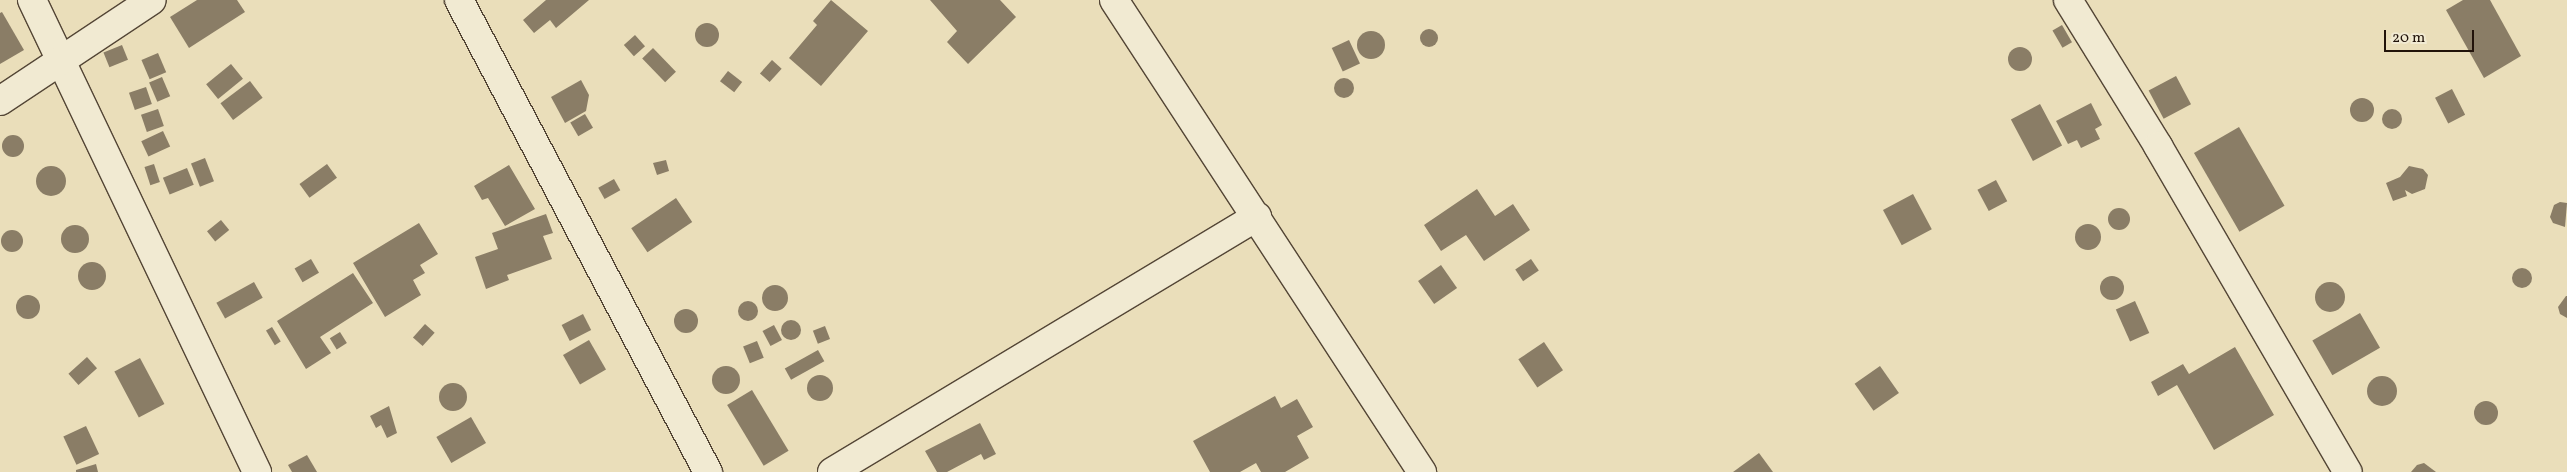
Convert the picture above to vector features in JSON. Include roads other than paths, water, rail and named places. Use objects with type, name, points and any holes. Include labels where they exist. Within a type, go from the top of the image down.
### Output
[{"type":"street","points":[[32,0],[257,472]]},
{"type":"street","points":[[0,101],[152,0]]},
{"type":"street","points":[[458,0],[708,472]]},
{"type":"street","points":[[1114,0],[1422,472]]},
{"type":"street","points":[[2068,0],[2158,146],[2348,472]]},
{"type":"street","points":[[832,472],[1257,217]]}]
